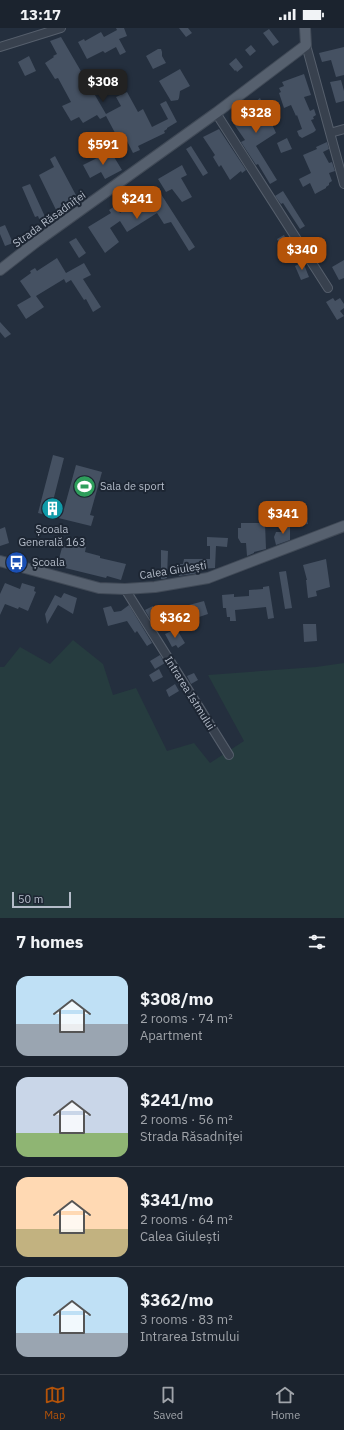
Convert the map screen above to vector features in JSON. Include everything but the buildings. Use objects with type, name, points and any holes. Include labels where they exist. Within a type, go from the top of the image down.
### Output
[{"type":"main road","points":[[305,28],[306,45]]},
{"type":"main road","name":"Strada Răsadniței","points":[[0,270],[36,242],[216,113],[306,45]]},
{"type":"main road","name":"Calea Giulești","points":[[0,561],[99,588],[125,589],[162,586],[208,578],[344,526]]},
{"type":"street","points":[[0,47],[60,28]]},
{"type":"street","points":[[306,45],[344,184]]},
{"type":"street","points":[[216,113],[328,288]]},
{"type":"street","points":[[330,133],[344,129]]},
{"type":"street","name":"Intrarea Istmului","points":[[125,589],[229,755]]},
{"type":"green space","points":[[73,640],[103,664],[113,695],[136,688],[167,751],[194,743],[210,763],[244,741],[208,675],[316,667],[344,663],[344,918],[0,918],[0,667],[4,667],[20,647],[50,664]]},
{"type":"place","name":"Sala de sport","points":[[84,486]]},
{"type":"place","name":"Școala Generală 163","points":[[52,509]]},
{"type":"place","name":"Școala","points":[[16,562]]}]
